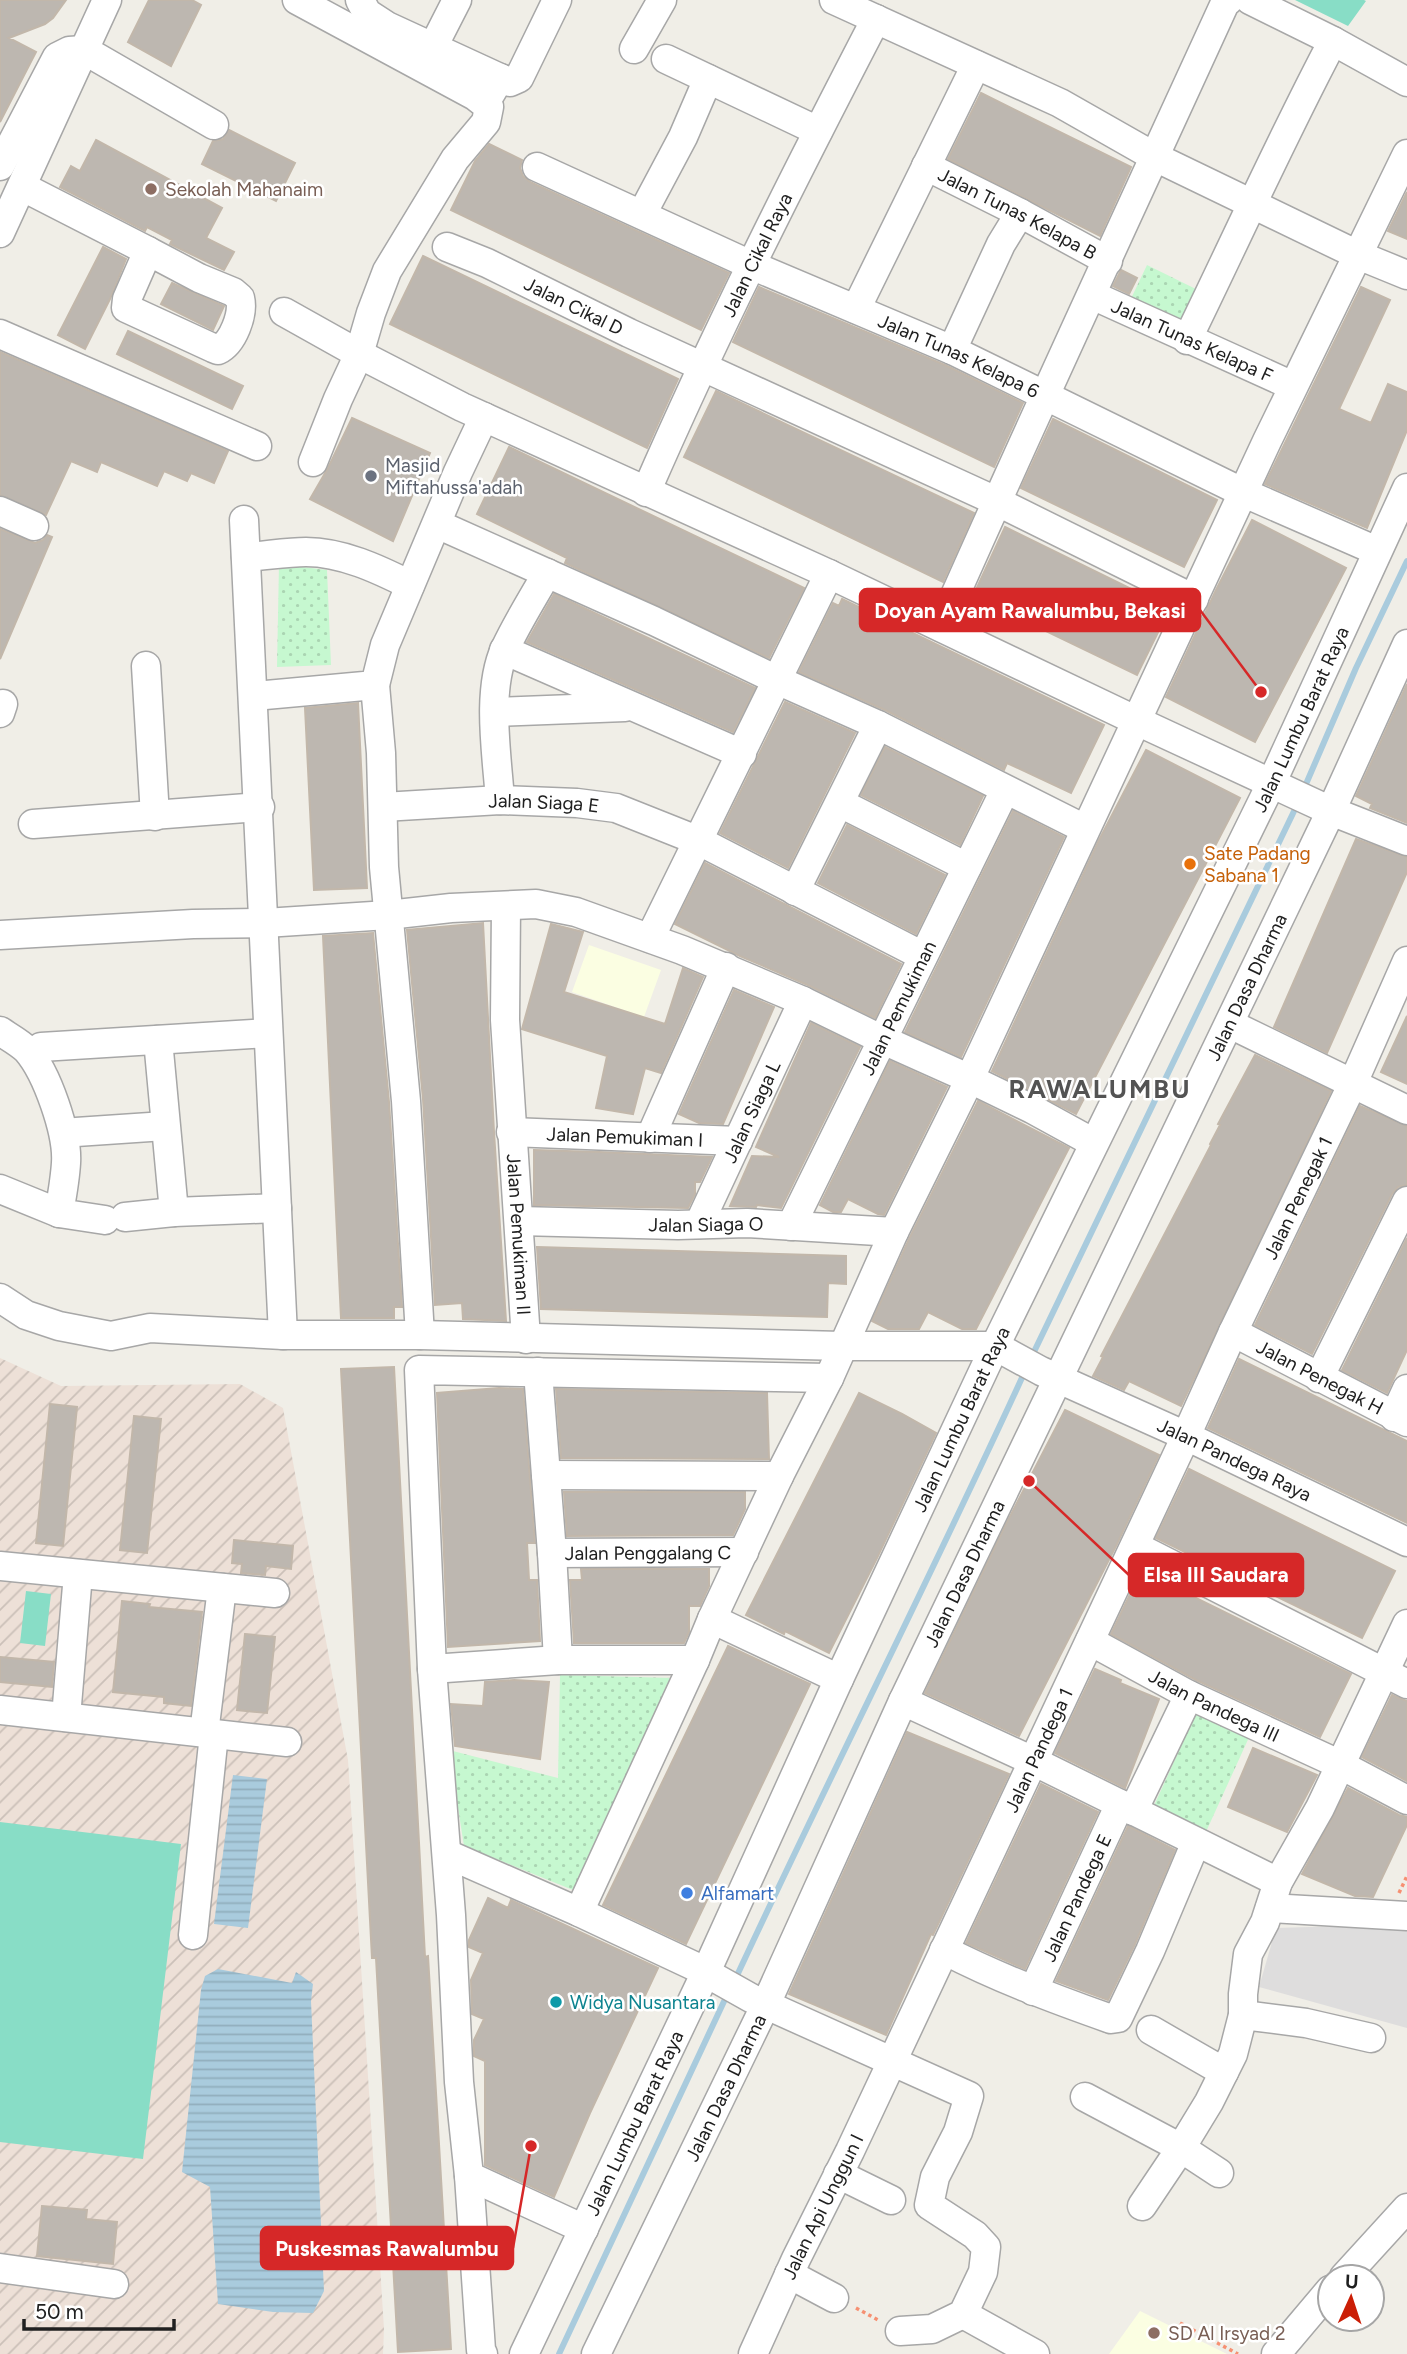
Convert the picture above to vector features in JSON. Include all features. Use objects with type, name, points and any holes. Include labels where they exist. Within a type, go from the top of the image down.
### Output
[{"type":"street","points":[[0,233],[107,0]]},
{"type":"street","points":[[297,0],[489,107],[486,122],[455,159],[387,271],[359,354],[313,462]]},
{"type":"street","points":[[360,0],[367,13],[387,26],[510,82],[519,78],[557,0]]},
{"type":"street","points":[[433,47],[457,0]]},
{"type":"street","points":[[634,49],[662,0]]},
{"type":"street","points":[[834,0],[1060,103],[1155,157],[1358,255],[1407,275]]},
{"type":"street","points":[[941,627],[1043,395],[1108,261],[1225,3],[1229,0]]},
{"type":"street","points":[[1250,0],[1407,82]]},
{"type":"street","name":"Jalan Cikal Raya","points":[[646,492],[751,265],[876,19]]},
{"type":"street","points":[[1187,340],[1295,113],[1333,41]]},
{"type":"street","points":[[0,166],[57,57],[69,51],[84,50],[214,125]]},
{"type":"street","points":[[666,59],[818,131]]},
{"type":"street","points":[[856,309],[976,65]]},
{"type":"street","points":[[485,103],[500,78]]},
{"type":"street","points":[[642,214],[683,137],[708,79]]},
{"type":"street","points":[[579,1912],[712,1619],[779,1476],[829,1378],[894,1232],[940,1141],[1242,492],[1407,154]]},
{"type":"street","name":"Jalan Tunas Kelapa B","points":[[926,166],[1108,261]]},
{"type":"street","name":"Jalan Tunas Kelapa 6","points":[[537,167],[751,265],[952,350],[1242,492],[1377,551]]},
{"type":"street","points":[[23,187],[148,251]]},
{"type":"street","points":[[952,350],[1001,244],[1020,213]]},
{"type":"street","name":"Jalan Cikal D","points":[[447,247],[996,501],[1194,599]]},
{"type":"street","name":"Jalan Tunas Kelapa F","points":[[1092,295],[1293,386]]},
{"type":"street","points":[[284,312],[359,354],[484,417],[829,574],[1323,807],[1407,841]]},
{"type":"street","points":[[0,334],[257,446]]},
{"type":"street","points":[[420,1335],[406,1101],[384,867],[380,740],[375,685],[385,645],[484,417]]},
{"type":"street","name":"Jalan Lumbu Barat Raya","points":[[524,2354],[584,2229],[713,1976],[839,1679],[1003,1351],[1094,1143],[1277,785],[1377,551],[1407,488]]},
{"type":"street","points":[[0,511],[34,526]]},
{"type":"street","points":[[244,520],[284,1335]]},
{"type":"street","points":[[437,524],[878,725],[1085,829]]},
{"type":"street","points":[[246,557],[306,552],[324,554],[350,559],[410,585]]},
{"type":"street","points":[[500,800],[496,686],[504,650],[547,573]]},
{"type":"street","points":[[650,938],[829,574]]},
{"type":"street","name":"Jalan Dasa Dharma","points":[[596,2354],[758,2001],[903,1701],[1050,1374],[1230,1024],[1323,807],[1407,643]]},
{"type":"street","points":[[504,650],[742,754]]},
{"type":"street","points":[[146,666],[155,816]]},
{"type":"street","points":[[254,696],[375,685]]},
{"type":"street","points":[[495,712],[630,706]]},
{"type":"street","points":[[795,891],[878,725]]},
{"type":"street","name":"Jalan Pemukiman","points":[[791,1226],[1005,790]]},
{"type":"street","name":"Jalan Siaga E","points":[[383,807],[500,800],[577,803],[616,808],[699,841],[923,956]]},
{"type":"street","points":[[841,803],[967,867]]},
{"type":"street","points":[[33,824],[260,807]]},
{"type":"street","points":[[0,935],[193,924],[265,923],[536,904],[576,912],[726,967],[968,1078],[1094,1143]]},
{"type":"street","name":"Jalan Pemukiman II","points":[[506,906],[505,1020],[526,1339]]},
{"type":"street","name":"Jalan Penegak 1","points":[[1186,1436],[1353,1083],[1400,993],[1407,961]]},
{"type":"street","points":[[650,1138],[726,967]]},
{"type":"street","name":"Jalan Siaga L","points":[[699,1224],[803,1001]]},
{"type":"street","points":[[1230,1024],[1407,1110]]},
{"type":"street","points":[[0,1031],[25,1049],[42,1071],[51,1095],[66,1149],[59,1213]]},
{"type":"street","points":[[41,1047],[268,1032]]},
{"type":"street","points":[[158,1040],[174,1212]]},
{"type":"street","points":[[76,1132],[165,1126]]},
{"type":"street","name":"Jalan Pemukiman I","points":[[511,1132],[738,1141]]},
{"type":"street","points":[[0,1189],[59,1213],[115,1219],[174,1212],[277,1208]]},
{"type":"street","points":[[1319,1378],[1407,1201]]},
{"type":"street","name":"Jalan Siaga O","points":[[519,1221],[791,1226],[894,1232]]},
{"type":"street","points":[[0,1298],[26,1315],[59,1326],[111,1336],[150,1328],[284,1335],[420,1335],[1003,1351]]},
{"type":"street","name":"Jalan Penegak H","points":[[1233,1332],[1401,1419]]},
{"type":"street","name":"Jalan Pandega Raya","points":[[1003,1351],[1407,1542]]},
{"type":"street","points":[[483,2354],[459,2082],[447,1854],[432,1669],[419,1370],[829,1378]]},
{"type":"street","points":[[538,1372],[558,1660]]},
{"type":"street","points":[[1401,1419],[1407,1390]]},
{"type":"street","name":"Jalan Pandega 1","points":[[892,2061],[1186,1436]]},
{"type":"street","points":[[546,1475],[779,1476]]},
{"type":"street","points":[[1135,1546],[1395,1678]]},
{"type":"street","name":"Jalan Penggalang C","points":[[552,1553],[744,1552]]},
{"type":"street","points":[[0,1566],[275,1593]]},
{"type":"street","points":[[66,1717],[78,1574]]},
{"type":"street","points":[[193,1935],[222,1588]]},
{"type":"street","points":[[712,1619],[839,1679]]},
{"type":"street","points":[[1142,2206],[1181,2148],[1233,2054],[1243,2015],[1248,1954],[1265,1922],[1274,1895],[1341,1765],[1395,1678],[1407,1624]]},
{"type":"street","name":"Jalan Pandega III","points":[[1090,1641],[1189,1695],[1341,1765],[1407,1800]]},
{"type":"street","points":[[432,1669],[558,1660],[695,1660]]},
{"type":"street","name":"Jalan Pandega E","points":[[1033,1991],[1126,1808],[1189,1695]]},
{"type":"street","points":[[903,1701],[1033,1761],[1196,1842],[1274,1895],[1407,1916]]},
{"type":"street","points":[[0,1710],[286,1742]]},
{"type":"street","points":[[944,1950],[980,1969],[1033,1991],[1111,2020],[1118,2018],[1150,1951],[1196,1842]]},
{"type":"street","points":[[447,1854],[579,1912],[713,1976],[758,2001],[969,2096],[958,2132],[935,2176],[929,2205],[975,2235],[986,2247],[983,2272],[963,2314],[932,2329],[900,2331]]},
{"type":"street","points":[[1243,2015],[1306,2023],[1371,2038]]},
{"type":"street","points":[[1150,2030],[1224,2072]]},
{"type":"street","name":"Jalan Api Unggun I","points":[[753,2354],[892,2061]]},
{"type":"street","points":[[1085,2097],[1181,2148],[1219,2174]]},
{"type":"street","points":[[838,2174],[891,2200]]},
{"type":"street","points":[[469,2176],[584,2229]]},
{"type":"street","points":[[1357,2263],[1407,2208]]},
{"type":"street","points":[[0,2268],[114,2284]]},
{"type":"street","points":[[789,2274],[834,2298]]},
{"type":"street","points":[[1276,2354],[1316,2307]]},
{"type":"street","points":[[963,2314],[1035,2354]]},
{"type":"path","points":[[834,2298],[900,2331]]},
{"type":"path","points":[[1180,2323],[1238,2354]]},
{"type":"shaded area","points":[[589,945],[661,970],[644,1017],[572,992]]},
{"type":"shaded area","points":[[0,1358],[61,1386],[240,1384],[283,1408],[348,1760],[384,2329],[383,2354],[0,2354]]},
{"type":"shaded area","points":[[1407,1924],[1407,2028],[1259,1987],[1276,1928]]},
{"type":"shaded area","name":"SD Al Irsyad 2","points":[[1140,2311],[1227,2354],[1109,2354]]},
{"type":"green space","points":[[1295,0],[1364,0],[1366,1],[1348,26]]},
{"type":"green space","points":[[1147,265],[1204,293],[1184,334],[1127,307]]},
{"type":"green space","points":[[279,564],[327,570],[331,665],[277,667]]},
{"type":"green space","points":[[26,1591],[51,1594],[45,1646],[20,1643]]},
{"type":"green space","points":[[560,1675],[674,1678],[573,1890],[464,1846],[449,1750],[558,1778]]},
{"type":"green space","points":[[1198,1709],[1251,1733],[1205,1834],[1152,1810]]},
{"type":"green space","points":[[0,1822],[181,1844],[143,2159],[0,2142]]},
{"type":"water","points":[[233,1775],[267,1779],[248,1928],[214,1924]]},
{"type":"water","points":[[218,1969],[292,1983],[296,1972],[313,1984],[311,2001],[324,2291],[313,2313],[273,2312],[218,2304],[210,2187],[182,2172],[201,1990],[205,1976]]},
{"type":"building","points":[[0,0],[66,0],[45,24],[9,38],[36,52],[0,122]]},
{"type":"building","points":[[149,0],[192,0],[201,5],[171,66],[128,42]]},
{"type":"building","points":[[981,93],[1131,167],[1100,236],[948,159]]},
{"type":"building","points":[[229,130],[295,163],[276,201],[202,164],[213,141],[223,139]]},
{"type":"building","points":[[96,140],[222,208],[206,238],[234,252],[224,270],[170,244],[172,240],[147,227],[145,231],[60,187],[71,166],[80,171]]},
{"type":"building","points":[[489,144],[522,160],[520,168],[523,176],[530,182],[729,273],[701,330],[451,210],[475,161]]},
{"type":"building","points":[[1407,192],[1407,239],[1388,231]]},
{"type":"building","points":[[103,247],[126,259],[85,349],[58,335]]},
{"type":"building","points":[[423,256],[678,379],[647,448],[390,324]]},
{"type":"building","points":[[1121,270],[1137,278],[1129,294],[1113,286]]},
{"type":"building","points":[[172,283],[224,306],[213,330],[161,304]]},
{"type":"building","points":[[759,287],[945,365],[1023,403],[994,467],[733,342]]},
{"type":"building","points":[[1361,287],[1390,300],[1339,409],[1371,423],[1388,384],[1407,392],[1407,430],[1367,528],[1265,484]]},
{"type":"building","points":[[128,331],[243,386],[232,409],[117,354]]},
{"type":"building","points":[[0,352],[228,451],[214,483],[191,473],[187,481],[164,471],[157,486],[101,462],[97,472],[71,461],[46,515],[0,495]]},
{"type":"building","points":[[716,391],[974,513],[943,582],[684,457]]},
{"type":"building","name":"Masjid Miftahussa'adah","points":[[352,418],[430,453],[393,541],[310,499]]},
{"type":"building","points":[[1053,419],[1217,500],[1184,567],[1021,488]]},
{"type":"building","points":[[509,447],[804,588],[769,658],[565,563],[567,558],[477,514]]},
{"type":"building","points":[[1252,520],[1346,568],[1255,742],[1166,697]]},
{"type":"building","points":[[1005,527],[1170,608],[1137,675],[973,596]]},
{"type":"building","points":[[0,529],[35,543],[47,535],[52,537],[0,659]]},
{"type":"building","points":[[554,594],[755,688],[733,732],[527,642]]},
{"type":"building","points":[[842,599],[1104,725],[1071,793],[1007,763],[1004,770],[885,710],[799,672],[833,603],[839,606]]},
{"type":"building","points":[[1407,684],[1407,823],[1370,808],[1372,804],[1356,796]]},
{"type":"building","points":[[785,702],[855,733],[788,868],[720,833]]},
{"type":"building","points":[[358,703],[367,888],[314,890],[305,708]]},
{"type":"building","points":[[885,747],[983,796],[960,845],[861,795]]},
{"type":"building","points":[[1146,750],[1240,798],[1076,1114],[992,1071],[1099,840]]},
{"type":"building","points":[[1013,811],[1064,837],[961,1057],[905,1032]]},
{"type":"building","points":[[847,825],[945,875],[916,934],[818,883]]},
{"type":"building","points":[[1356,839],[1407,857],[1407,872],[1327,1053],[1274,1027]]},
{"type":"building","points":[[705,863],[901,964],[875,1018],[675,924]]},
{"type":"building","points":[[483,923],[506,1321],[463,1319],[462,1303],[435,1305],[423,1099],[407,930]]},
{"type":"building","points":[[551,924],[583,932],[564,992],[665,1024],[683,968],[703,977],[661,1073],[645,1068],[633,1114],[596,1108],[607,1056],[522,1029]]},
{"type":"building","points":[[373,933],[389,1102],[402,1307],[394,1307],[394,1318],[341,1318],[323,936]]},
{"type":"building","points":[[734,990],[774,1007],[723,1124],[699,1123],[679,1114]]},
{"type":"building","points":[[1407,1016],[1407,1084],[1381,1072]]},
{"type":"building","points":[[811,1023],[860,1047],[781,1208],[730,1206],[752,1156],[779,1157],[756,1147]]},
{"type":"building","points":[[1255,1055],[1331,1091],[1181,1406],[1129,1381],[1124,1390],[1093,1376]]},
{"type":"building","points":[[890,1061],[947,1087],[884,1215],[848,1199],[841,1212],[833,1212],[820,1205]]},
{"type":"building","points":[[978,1101],[1069,1148],[976,1329],[962,1329],[928,1312],[919,1329],[888,1329],[872,1321],[909,1239]]},
{"type":"building","points":[[1360,1106],[1407,1126],[1407,1185],[1398,1187],[1392,1194],[1312,1354],[1255,1325]]},
{"type":"building","points":[[534,1150],[712,1157],[700,1182],[695,1182],[695,1194],[688,1208],[534,1205]]},
{"type":"building","points":[[1407,1238],[1407,1350],[1387,1393],[1342,1370]]},
{"type":"building","points":[[537,1247],[846,1256],[846,1284],[828,1283],[827,1317],[541,1309]]},
{"type":"building","points":[[1239,1359],[1407,1441],[1407,1523],[1208,1428]]},
{"type":"building","points":[[394,1367],[425,1957],[428,1956],[451,2349],[398,2352],[376,1958],[372,1958],[341,1369]]},
{"type":"building","points":[[499,1388],[523,1389],[535,1543],[527,1543],[529,1580],[537,1580],[540,1641],[448,1647],[437,1393]]},
{"type":"building","points":[[556,1389],[767,1393],[769,1459],[561,1458]]},
{"type":"building","points":[[859,1393],[936,1433],[829,1653],[746,1615]]},
{"type":"building","points":[[50,1404],[77,1407],[63,1546],[36,1543]]},
{"type":"building","points":[[1065,1410],[1159,1455],[1019,1736],[925,1693],[1006,1524]]},
{"type":"building","points":[[134,1416],[161,1419],[147,1553],[120,1550]]},
{"type":"building","points":[[1189,1469],[1395,1571],[1362,1638],[1156,1538]]},
{"type":"building","points":[[564,1492],[745,1492],[745,1509],[733,1535],[567,1536]]},
{"type":"building","points":[[234,1540],[293,1546],[291,1569],[266,1566],[265,1575],[241,1573],[242,1564],[232,1563]]},
{"type":"building","points":[[581,1569],[709,1569],[709,1586],[700,1606],[689,1606],[689,1632],[684,1643],[574,1643],[570,1580],[582,1580]]},
{"type":"building","points":[[1141,1571],[1351,1674],[1320,1737],[1196,1680],[1111,1634]]},
{"type":"building","points":[[122,1601],[150,1604],[149,1607],[202,1612],[191,1706],[164,1703],[164,1697],[113,1692]]},
{"type":"building","points":[[245,1634],[275,1637],[267,1713],[237,1710]]},
{"type":"building","points":[[728,1646],[810,1684],[686,1944],[603,1905]]},
{"type":"building","points":[[0,1657],[54,1662],[52,1687],[0,1682]]},
{"type":"building","points":[[1095,1669],[1159,1699],[1125,1788],[1055,1753]]},
{"type":"building","points":[[485,1682],[549,1682],[540,1759],[455,1746],[451,1704],[483,1706]]},
{"type":"building","points":[[1392,1695],[1407,1701],[1407,1781],[1362,1757]]},
{"type":"building","points":[[907,1732],[1009,1774],[933,1935],[931,1934],[886,2035],[789,1994]]},
{"type":"building","points":[[1253,1748],[1317,1775],[1287,1832],[1228,1807]]},
{"type":"building","points":[[1041,1784],[1098,1812],[1025,1969],[966,1943]]},
{"type":"building","points":[[1348,1788],[1407,1817],[1407,1825],[1373,1897],[1355,1896],[1302,1874]]},
{"type":"building","points":[[1128,1826],[1175,1850],[1108,2000],[1056,1981]]},
{"type":"building","name":"Widya Nusantara","points":[[488,1898],[508,1908],[511,1900],[658,1968],[554,2197],[485,2165],[485,2061],[474,2056],[474,2040],[484,2019],[472,2014],[471,1980],[483,1953],[469,1947],[469,1940]]},
{"type":"building","points":[[42,2206],[87,2210],[86,2219],[117,2222],[113,2264],[37,2256]]},
{"type":"waterway","points":[[1303,791],[1356,668],[1407,561]]},
{"type":"waterway","points":[[1032,1356],[1297,805]]},
{"type":"waterway","points":[[734,1982],[1026,1369]]},
{"type":"waterway","points":[[559,2354],[727,1995]]},
{"type":"place","name":"Sekolah Mahanaim","points":[[151,189]]},
{"type":"place","name":"Masjid Miftahussa'adah","points":[[371,476]]},
{"type":"place","name":"Doyan Ayam Rawalumbu, Bekasi","points":[[1261,692]]},
{"type":"place","name":"Sate Padang Sabana 1","points":[[1190,864]]},
{"type":"place","name":"Elsa III Saudara","points":[[1029,1481]]},
{"type":"place","name":"Alfamart","points":[[687,1893]]},
{"type":"place","name":"Widya Nusantara","points":[[556,2002]]},
{"type":"place","name":"Puskesmas Rawalumbu","points":[[531,2146]]},
{"type":"place","name":"SD Al Irsyad 2","points":[[1154,2333]]},
{"type":"district","name":"RAWALUMBU","points":[[1100,1089]]}]
